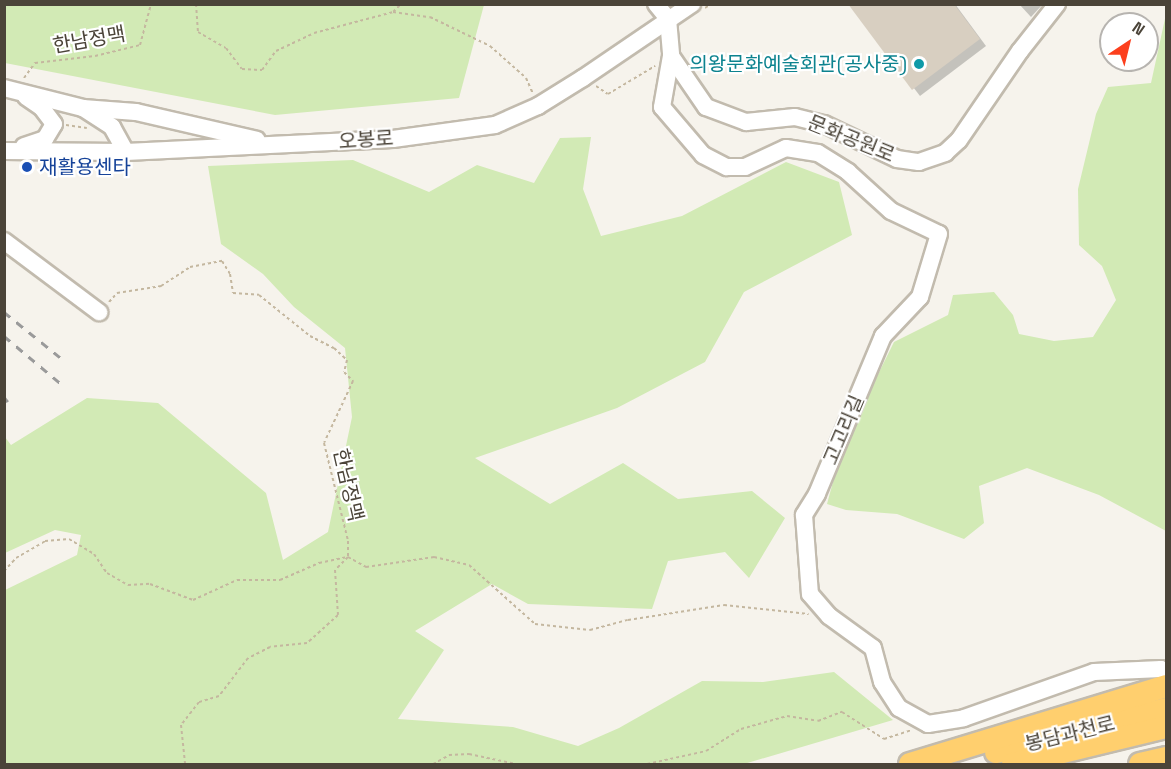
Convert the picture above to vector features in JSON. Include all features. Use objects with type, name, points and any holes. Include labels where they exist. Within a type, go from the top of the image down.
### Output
[{"type":"highway","points":[[910,765],[1167,686]]},
{"type":"highway","name":"봉담과천로","points":[[1013,765],[1085,741],[1167,709]]},
{"type":"highway","name":"봉담과천로","points":[[938,765],[1167,727]]},
{"type":"highway","points":[[1140,765],[1167,758]]},
{"type":"street","points":[[656,4],[668,19]]},
{"type":"street","name":"문화공원로","points":[[668,19],[671,56],[706,107],[723,116],[746,122],[795,117],[824,124],[897,159],[919,162],[945,153],[959,140],[1020,51],[1057,4]]},
{"type":"street","name":"오봉로","points":[[7,151],[126,152],[393,139],[495,125],[538,106],[668,19],[697,7]]},
{"type":"street","name":"고고리길","points":[[671,56],[662,107],[703,155],[727,167],[745,167],[786,148],[818,153],[848,172],[891,211],[939,234],[920,297],[884,336],[817,494],[804,515],[810,594],[829,616],[873,648],[882,682],[899,708],[928,724]]},
{"type":"street","points":[[10,89],[83,108],[136,112],[278,145]]},
{"type":"street","points":[[7,151],[45,139],[54,123],[41,106],[10,89]]},
{"type":"street","points":[[83,108],[112,127],[126,152]]},
{"type":"street","points":[[4,241],[99,312]]},
{"type":"street","points":[[928,724],[964,718],[1094,672],[1161,669],[1167,672]]},
{"type":"path","name":"한남정맥","points":[[10,89],[35,63],[95,56],[140,45],[151,4]]},
{"type":"path","points":[[196,4],[198,32],[226,48],[242,69],[252,70],[262,70],[276,51],[314,33],[393,12],[430,17],[489,45],[526,78],[538,106]]},
{"type":"path","points":[[393,12],[401,4]]},
{"type":"path","points":[[697,7],[711,4]]},
{"type":"path","points":[[583,78],[608,94],[671,56]]},
{"type":"path","name":"한남정맥","points":[[99,312],[117,293],[161,286],[190,267],[222,261],[230,274],[233,293],[259,295],[295,326],[341,354],[347,360],[344,372],[353,381],[324,443],[348,541],[348,557]]},
{"type":"path","points":[[4,571],[16,558],[45,541],[69,539],[94,554],[107,573],[128,585],[150,584],[193,600],[237,580],[280,580],[319,563],[348,557],[366,567],[435,557],[469,566],[535,624],[590,630],[628,620],[724,605],[829,616]]},
{"type":"path","points":[[185,765],[181,725],[199,702],[219,696],[248,658],[270,647],[307,643],[338,615],[334,570],[348,557]]},
{"type":"path","points":[[647,765],[653,760],[706,751],[741,729],[787,716],[818,721],[842,712],[884,739],[928,724]]},
{"type":"path","points":[[433,765],[449,755],[469,754],[516,765]]},
{"type":"green space","points":[[4,5],[484,5],[459,98],[275,115],[5,63]]},
{"type":"green space","points":[[1166,14],[1166,531],[1099,495],[1027,468],[979,486],[984,523],[964,539],[897,514],[846,510],[827,504],[843,445],[894,342],[948,315],[953,295],[994,292],[1013,315],[1019,334],[1054,341],[1093,337],[1116,300],[1102,266],[1079,245],[1078,189],[1096,114],[1108,87],[1151,83],[1153,72],[1159,72],[1159,46]]},
{"type":"green space","points":[[591,137],[583,189],[601,236],[682,216],[786,162],[839,182],[852,235],[744,292],[705,362],[617,408],[475,458],[550,504],[623,463],[678,499],[752,491],[785,518],[749,578],[725,552],[668,561],[652,609],[528,604],[492,584],[415,631],[444,650],[398,719],[513,727],[578,746],[619,728],[702,681],[763,682],[834,672],[893,720],[744,764],[5,764],[5,590],[77,555],[81,535],[55,530],[5,553],[5,437],[11,445],[87,398],[158,403],[266,493],[283,560],[328,532],[352,417],[345,348],[294,307],[263,274],[221,244],[208,166],[353,160],[429,192],[477,165],[534,183],[560,138]]},
{"type":"building","name":"의왕문화예술회관(공사중)","points":[[848,4],[954,4],[980,39],[912,90]]},
{"type":"railway","points":[[4,312],[62,359]]},
{"type":"railway","points":[[4,336],[60,383]]},
{"type":"railway","points":[[4,397],[8,402]]},
{"type":"place","name":"의왕문화예술회관(공사중)","points":[[919,64]]},
{"type":"place","name":"재활용센타","points":[[27,167]]}]
